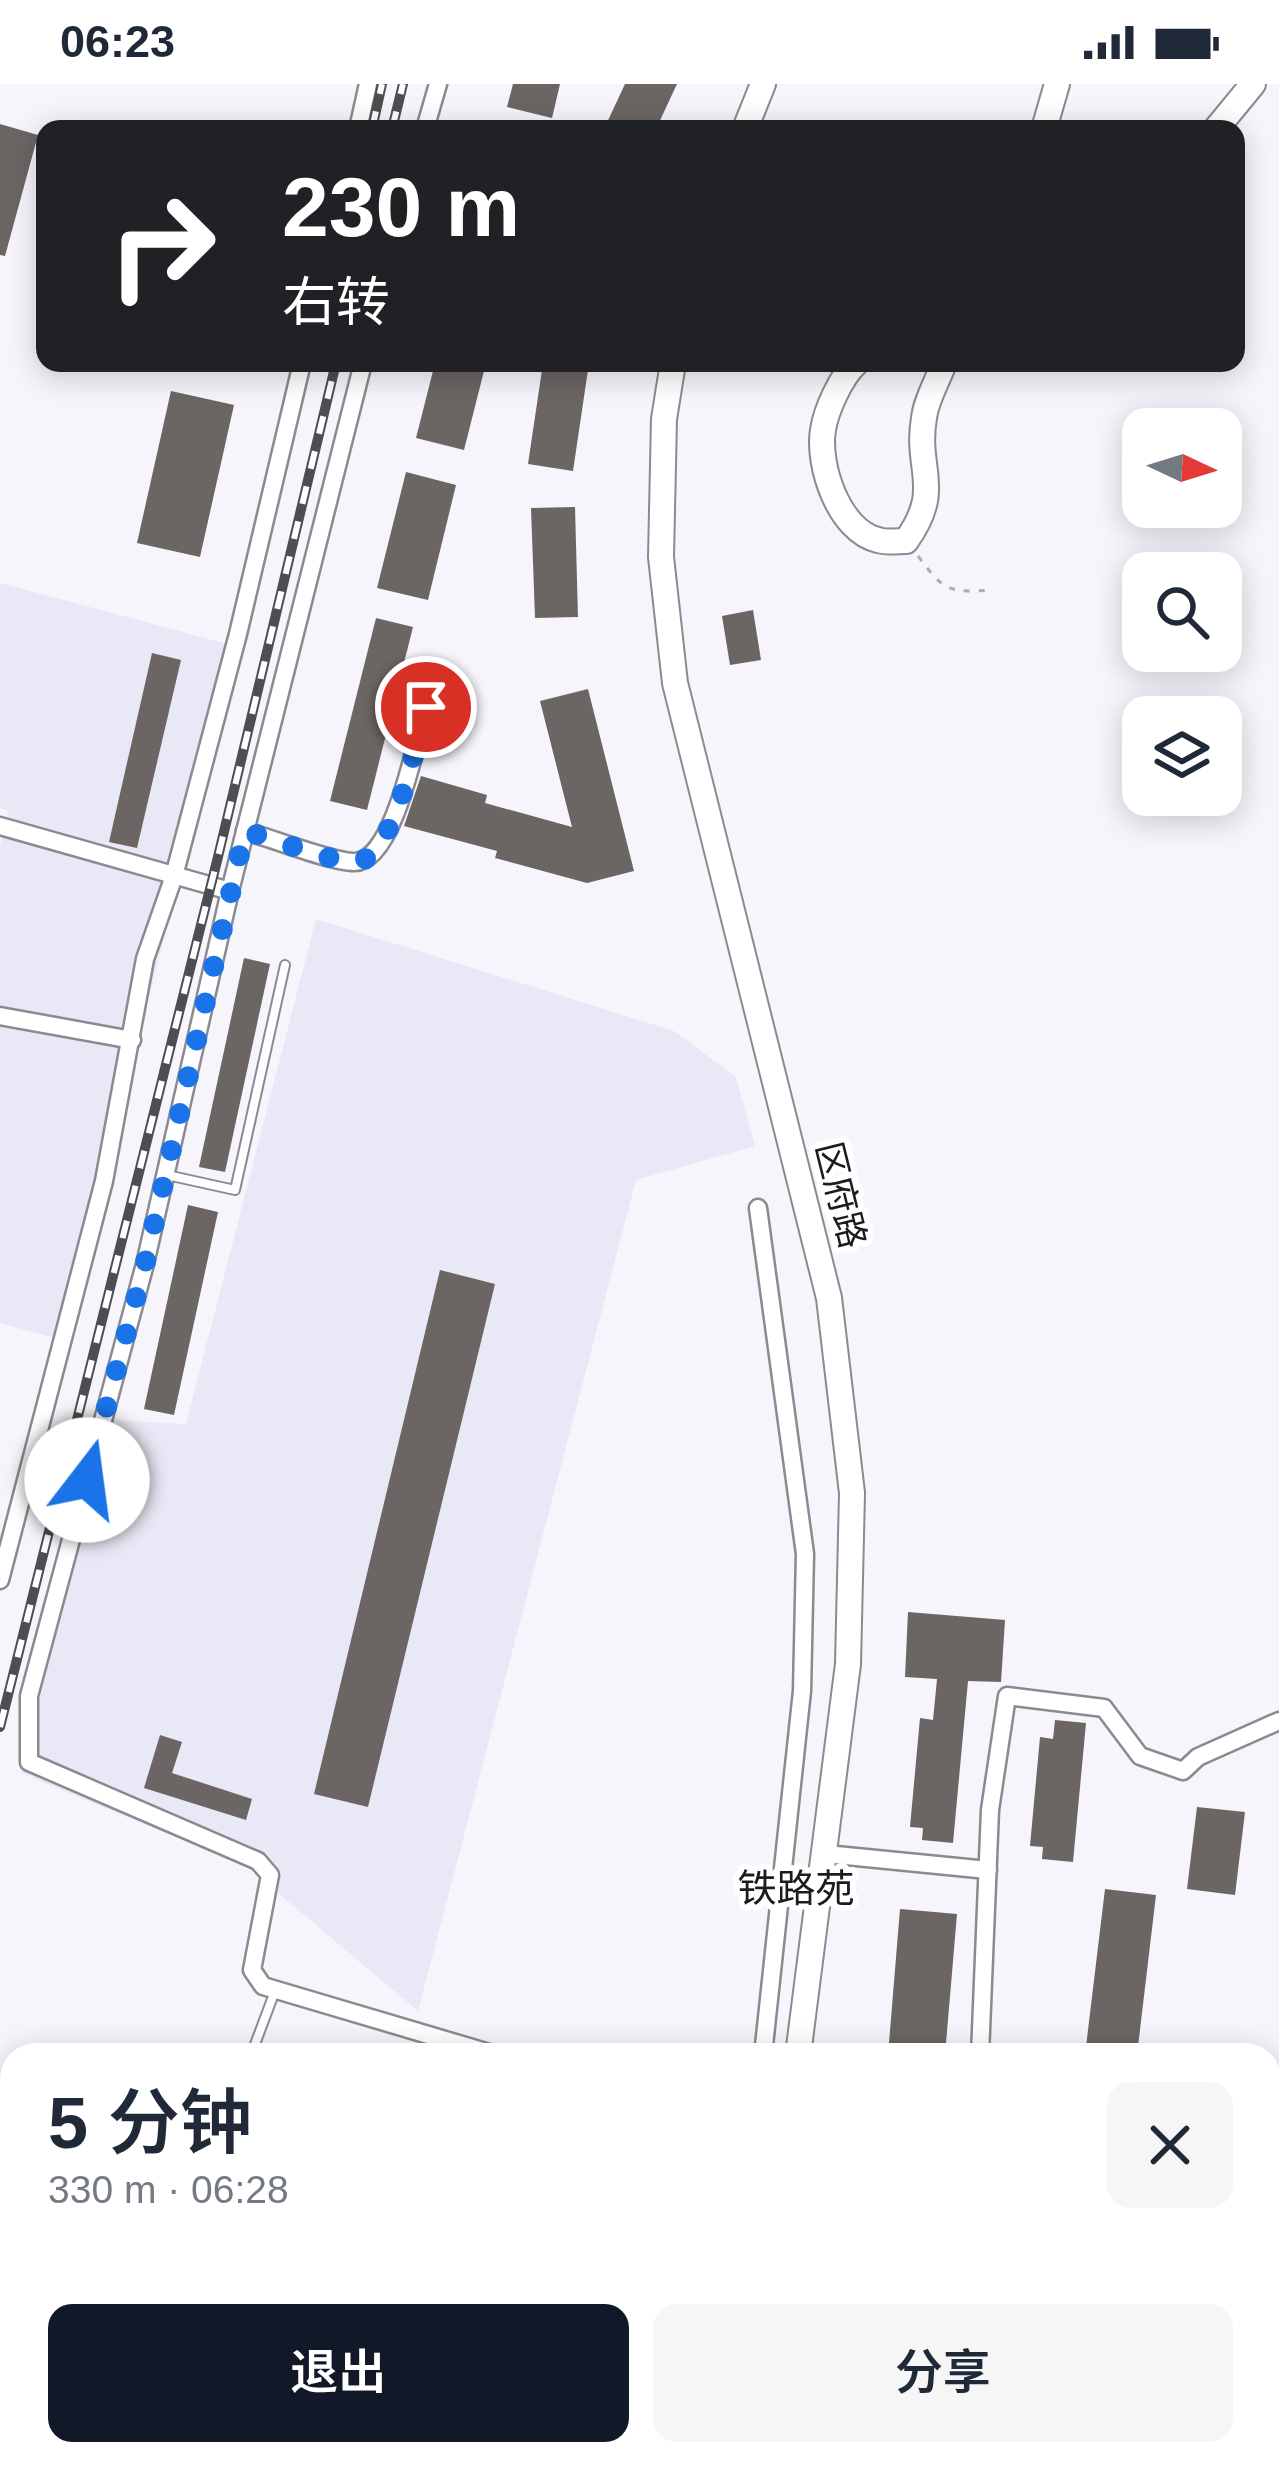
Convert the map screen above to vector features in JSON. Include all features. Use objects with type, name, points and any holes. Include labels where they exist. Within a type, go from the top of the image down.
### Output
[{"type":"main road","points":[[749,120],[763,84]]},
{"type":"main road","points":[[1047,120],[1058,84]]},
{"type":"main road","points":[[1223,120],[1253,84]]},
{"type":"main road","name":"区府路","points":[[672,372],[664,419],[661,557],[676,683],[829,1298],[852,1493],[848,1664],[800,2043]]},
{"type":"main road","points":[[846,372],[822,432],[830,494],[854,526],[876,541],[906,541],[923,518],[927,490],[923,418],[941,372]]},
{"type":"street","points":[[360,120],[368,84]]},
{"type":"street","points":[[428,120],[438,84]]},
{"type":"street","points":[[0,1580],[104,1181],[146,959],[174,876],[238,634],[300,372]]},
{"type":"street","points":[[360,372],[165,1175],[29,1696],[29,1762],[259,1861],[270,1875],[252,1970],[263,1987],[455,2043]]},
{"type":"street","points":[[245,831],[356,863],[376,856],[389,832],[426,707]]},
{"type":"street","points":[[0,826],[230,892]]},
{"type":"street","points":[[0,1016],[132,1040]]},
{"type":"street","points":[[758,1208],[805,1554],[802,1691],[765,2043]]},
{"type":"street","points":[[981,2043],[990,1810],[1007,1696],[1104,1708],[1140,1756],[1183,1771],[1198,1757],[1279,1721]]},
{"type":"street","points":[[826,1855],[988,1870]]},
{"type":"lane","points":[[165,1175],[235,1190],[285,964]]},
{"type":"lane","points":[[256,2043],[276,1990]]},
{"type":"path","points":[[906,541],[940,586],[956,593],[991,590]]},
{"type":"shaded area","points":[[0,583],[235,646],[65,1341],[0,1323],[0,846],[9,811],[0,808]]},
{"type":"shaded area","points":[[316,919],[674,1031],[736,1077],[755,1146],[636,1180],[418,2011],[246,1866],[21,1773],[110,1420],[186,1424]]},
{"type":"building","points":[[513,84],[560,84],[552,118],[507,107]]},
{"type":"building","points":[[625,84],[677,84],[660,120],[608,120]]},
{"type":"building","points":[[0,124],[36,134],[36,142],[5,256],[0,255]]},
{"type":"building","points":[[433,372],[484,372],[464,450],[416,438]]},
{"type":"building","points":[[542,372],[588,372],[573,471],[528,464]]},
{"type":"building","points":[[171,391],[234,405],[200,557],[137,543]]},
{"type":"building","points":[[406,472],[456,485],[428,600],[377,588]]},
{"type":"building","points":[[575,507],[578,617],[535,618],[531,508]]},
{"type":"building","points":[[753,610],[761,660],[730,665],[722,616]]},
{"type":"building","points":[[376,618],[413,627],[367,810],[330,801]]},
{"type":"building","points":[[152,653],[181,660],[137,848],[109,842]]},
{"type":"building","points":[[588,689],[634,871],[587,883],[495,858],[497,851],[404,826],[421,776],[487,795],[485,803],[572,827],[540,701]]},
{"type":"building","points":[[244,958],[270,964],[225,1172],[199,1167]]},
{"type":"building","points":[[188,1205],[218,1212],[174,1415],[144,1409]]},
{"type":"building","points":[[440,1270],[495,1284],[368,1807],[314,1794]]},
{"type":"building","points":[[908,1612],[1005,1620],[1001,1682],[968,1681],[953,1843],[922,1840],[923,1828],[910,1827],[920,1718],[933,1720],[937,1679],[905,1677]]},
{"type":"building","points":[[1055,1720],[1086,1723],[1073,1862],[1042,1859],[1043,1847],[1030,1846],[1040,1737],[1053,1739]]},
{"type":"building","points":[[160,1735],[182,1742],[172,1773],[252,1799],[246,1820],[144,1788]]},
{"type":"building","points":[[1197,1807],[1245,1812],[1235,1895],[1187,1889]]},
{"type":"building","points":[[1105,1889],[1156,1895],[1138,2043],[1086,2043]]},
{"type":"building","points":[[900,1909],[957,1914],[946,2043],[889,2043]]},
{"type":"railway","points":[[374,120],[382,84]]},
{"type":"railway","points":[[394,120],[403,84]]},
{"type":"railway","points":[[0,1727],[334,372]]},
{"type":"district","name":"铁路苑","points":[[796,1888]]},
{"type":"route","points":[[87,1480],[145,1264],[245,831],[356,863],[376,856],[389,832],[426,707]]}]
